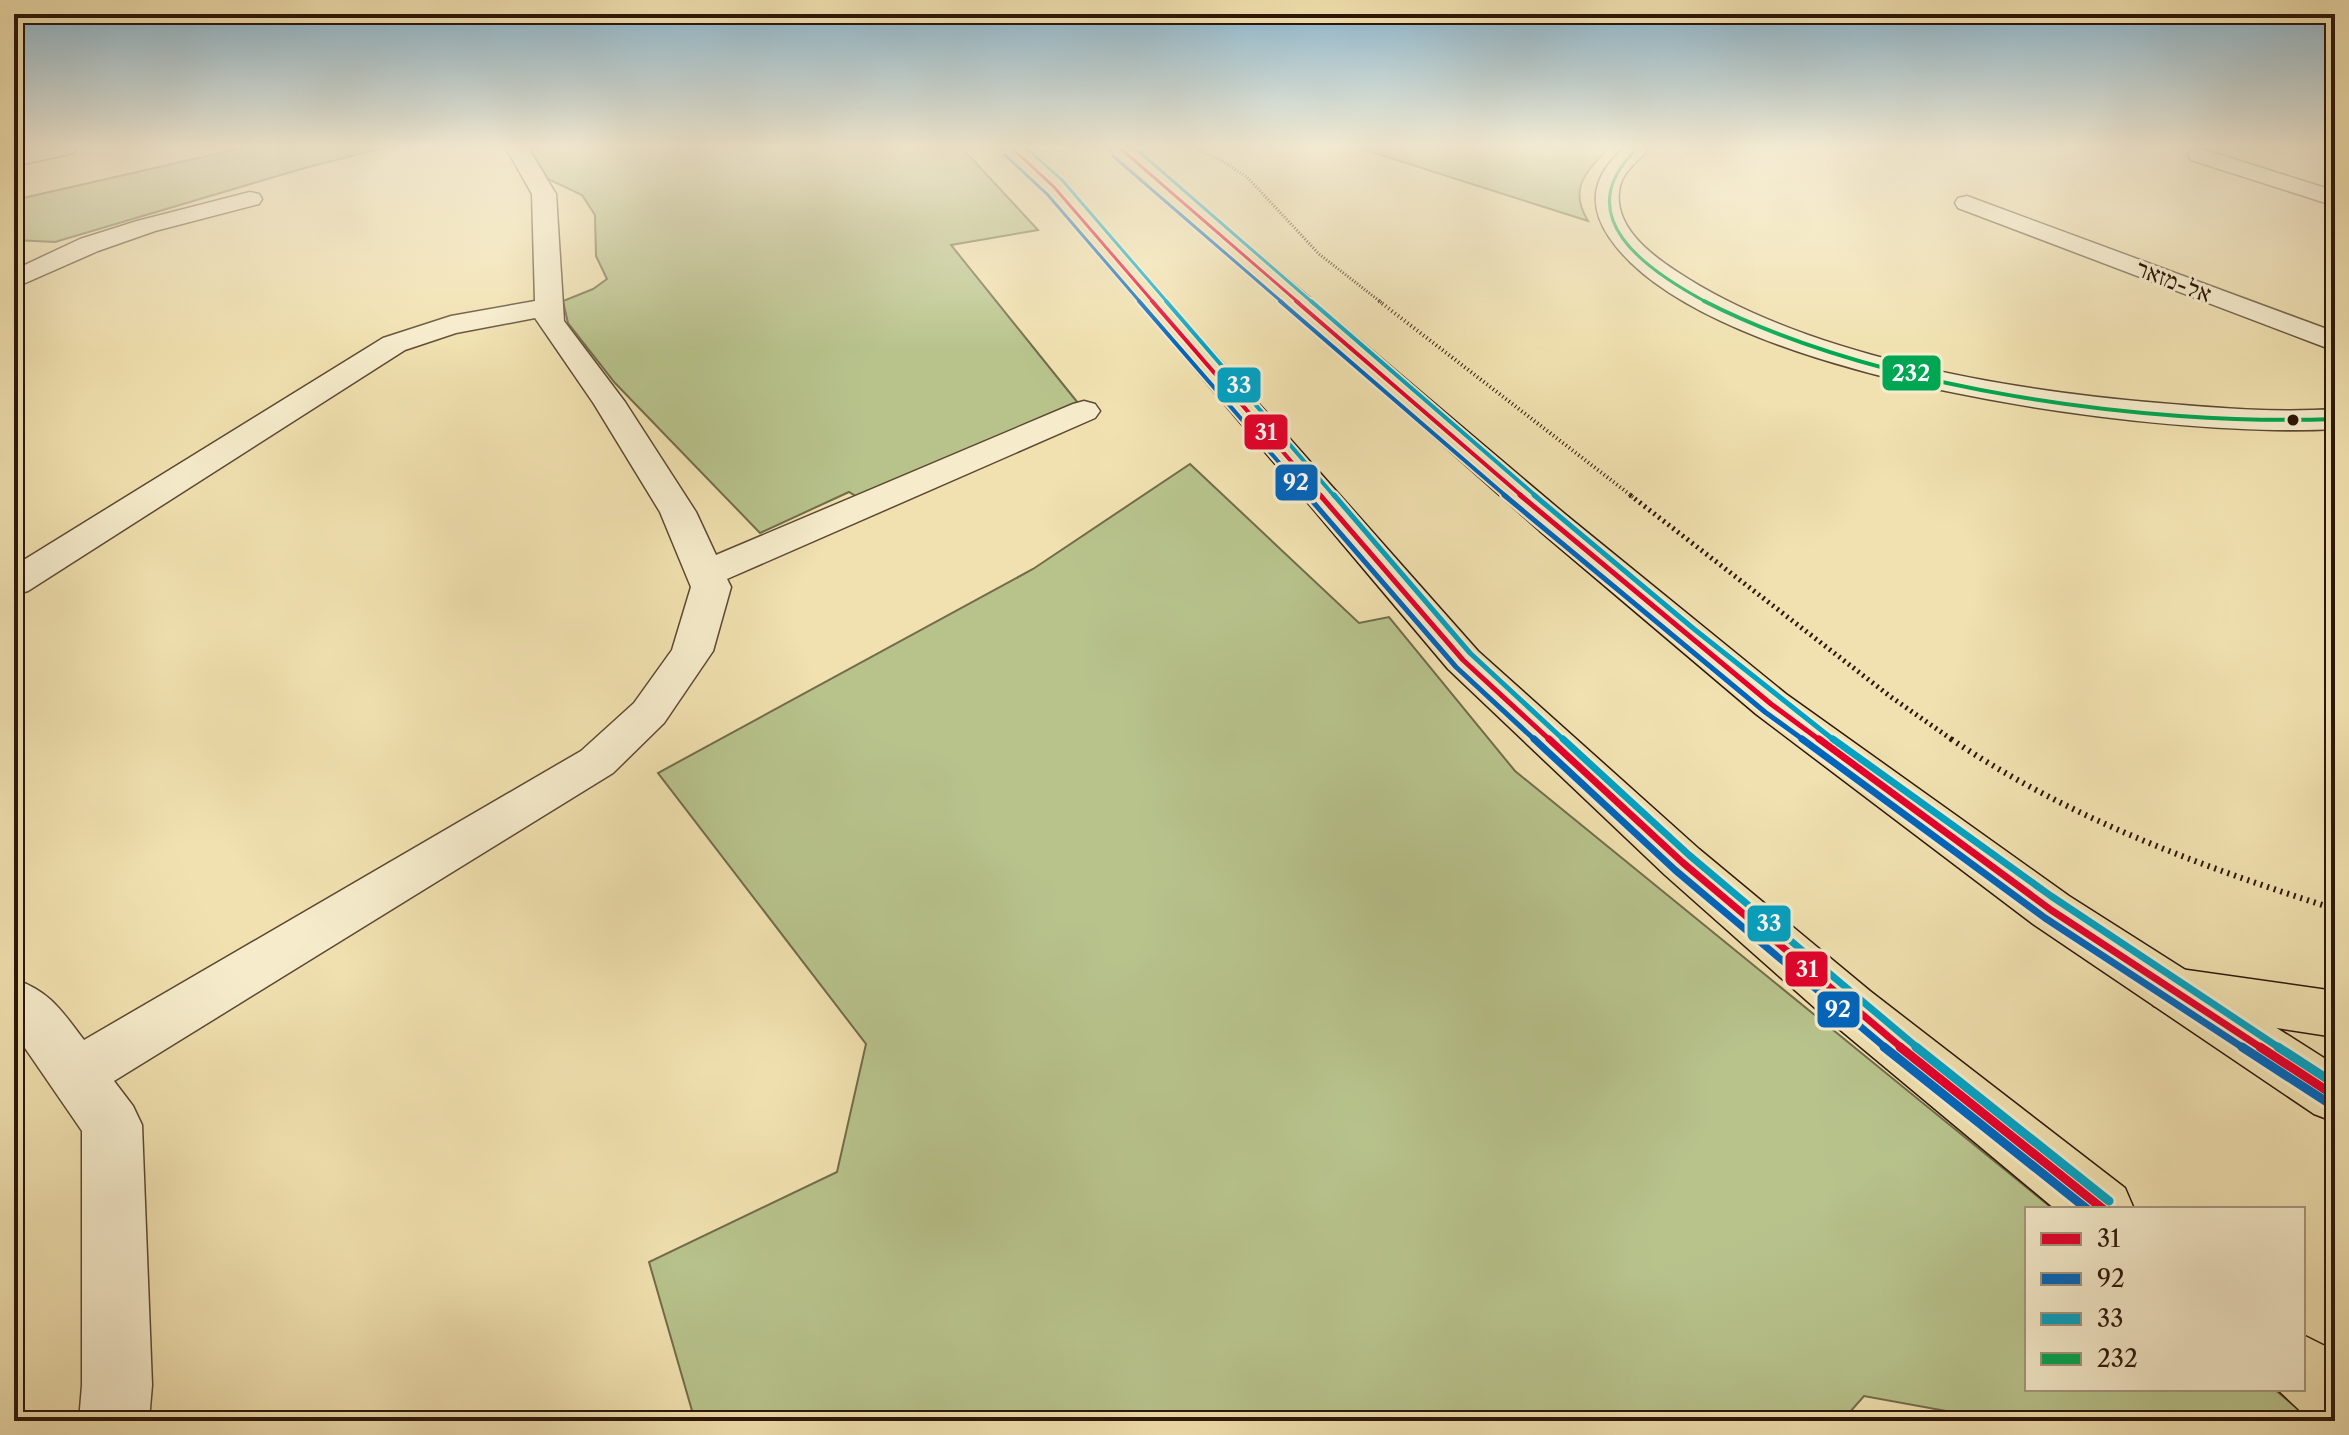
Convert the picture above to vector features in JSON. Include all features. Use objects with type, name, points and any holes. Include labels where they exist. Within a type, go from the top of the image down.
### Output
[{"type":"main road","points":[[1078,215],[1463,660],[1682,862],[1851,1007],[2101,1207]]},
{"type":"main road","points":[[1197,215],[1553,523],[1771,704],[2051,910],[2335,1096]]},
{"type":"main road","points":[[2173,990],[2335,1014]]},
{"type":"main road","points":[[2305,1371],[2335,1395]]},
{"type":"street","points":[[14,280],[89,245],[188,215]]},
{"type":"street","points":[[76,1074],[597,762],[649,713],[692,651],[711,587],[678,512],[609,402],[550,322],[545,215]]},
{"type":"street","points":[[1610,215],[1627,246],[1655,270],[1705,301],[1752,323],[1907,374],[1999,394],[2112,410],[2218,417],[2335,419]]},
{"type":"street","name":"אל-מזאר","points":[[1999,215],[2335,342]]},
{"type":"street","points":[[14,583],[394,344],[420,332],[456,323],[550,307]]},
{"type":"street","points":[[705,574],[1084,411]]},
{"type":"street","points":[[14,1002],[33,1015],[112,1125],[117,1385],[114,1421]]},
{"type":"path","points":[[1281,215],[1319,254],[1954,743],[2016,781],[2123,834],[2233,877],[2335,909]]},
{"type":"green space","points":[[14,215],[146,215],[55,242],[14,240]]},
{"type":"green space","points":[[595,215],[1024,215],[1038,230],[951,245],[1078,403],[865,502],[849,492],[760,533],[615,383],[568,323],[563,301],[593,289],[607,279],[596,256]]},
{"type":"green space","points":[[1569,215],[1585,215],[1588,221]]},
{"type":"green space","points":[[1190,464],[1359,623],[1389,617],[1515,771],[2051,1207],[2025,1207],[2025,1391],[2276,1391],[2313,1421],[2001,1421],[1864,1396],[1842,1421],[695,1421],[649,1262],[837,1172],[866,1044],[658,773],[1033,569]]},
{"type":"transit line","name":"92","points":[[1065,215],[1456,667],[1675,870],[1845,1015],[2085,1207]]},
{"type":"transit line","name":"31","points":[[1078,215],[1463,660],[1682,862],[1851,1007],[2101,1207]]},
{"type":"transit line","name":"33","points":[[1092,215],[1470,653],[1689,855],[1857,999],[2109,1201]]},
{"type":"transit line","name":"92","points":[[1181,215],[1546,531],[1765,712],[2045,918],[2330,1104]]},
{"type":"transit line","name":"31","points":[[1197,215],[1553,523],[1771,704],[2051,910],[2335,1096]]},
{"type":"transit line","name":"33","points":[[1212,215],[1532,493],[1694,629],[1843,747],[1911,798],[2122,944],[2335,1084]]},
{"type":"transit line","name":"232","points":[[1610,215],[1621,236],[1635,252],[1688,292],[1769,329],[1864,361],[1912,374],[2060,402],[2225,418],[2335,419]]}]
